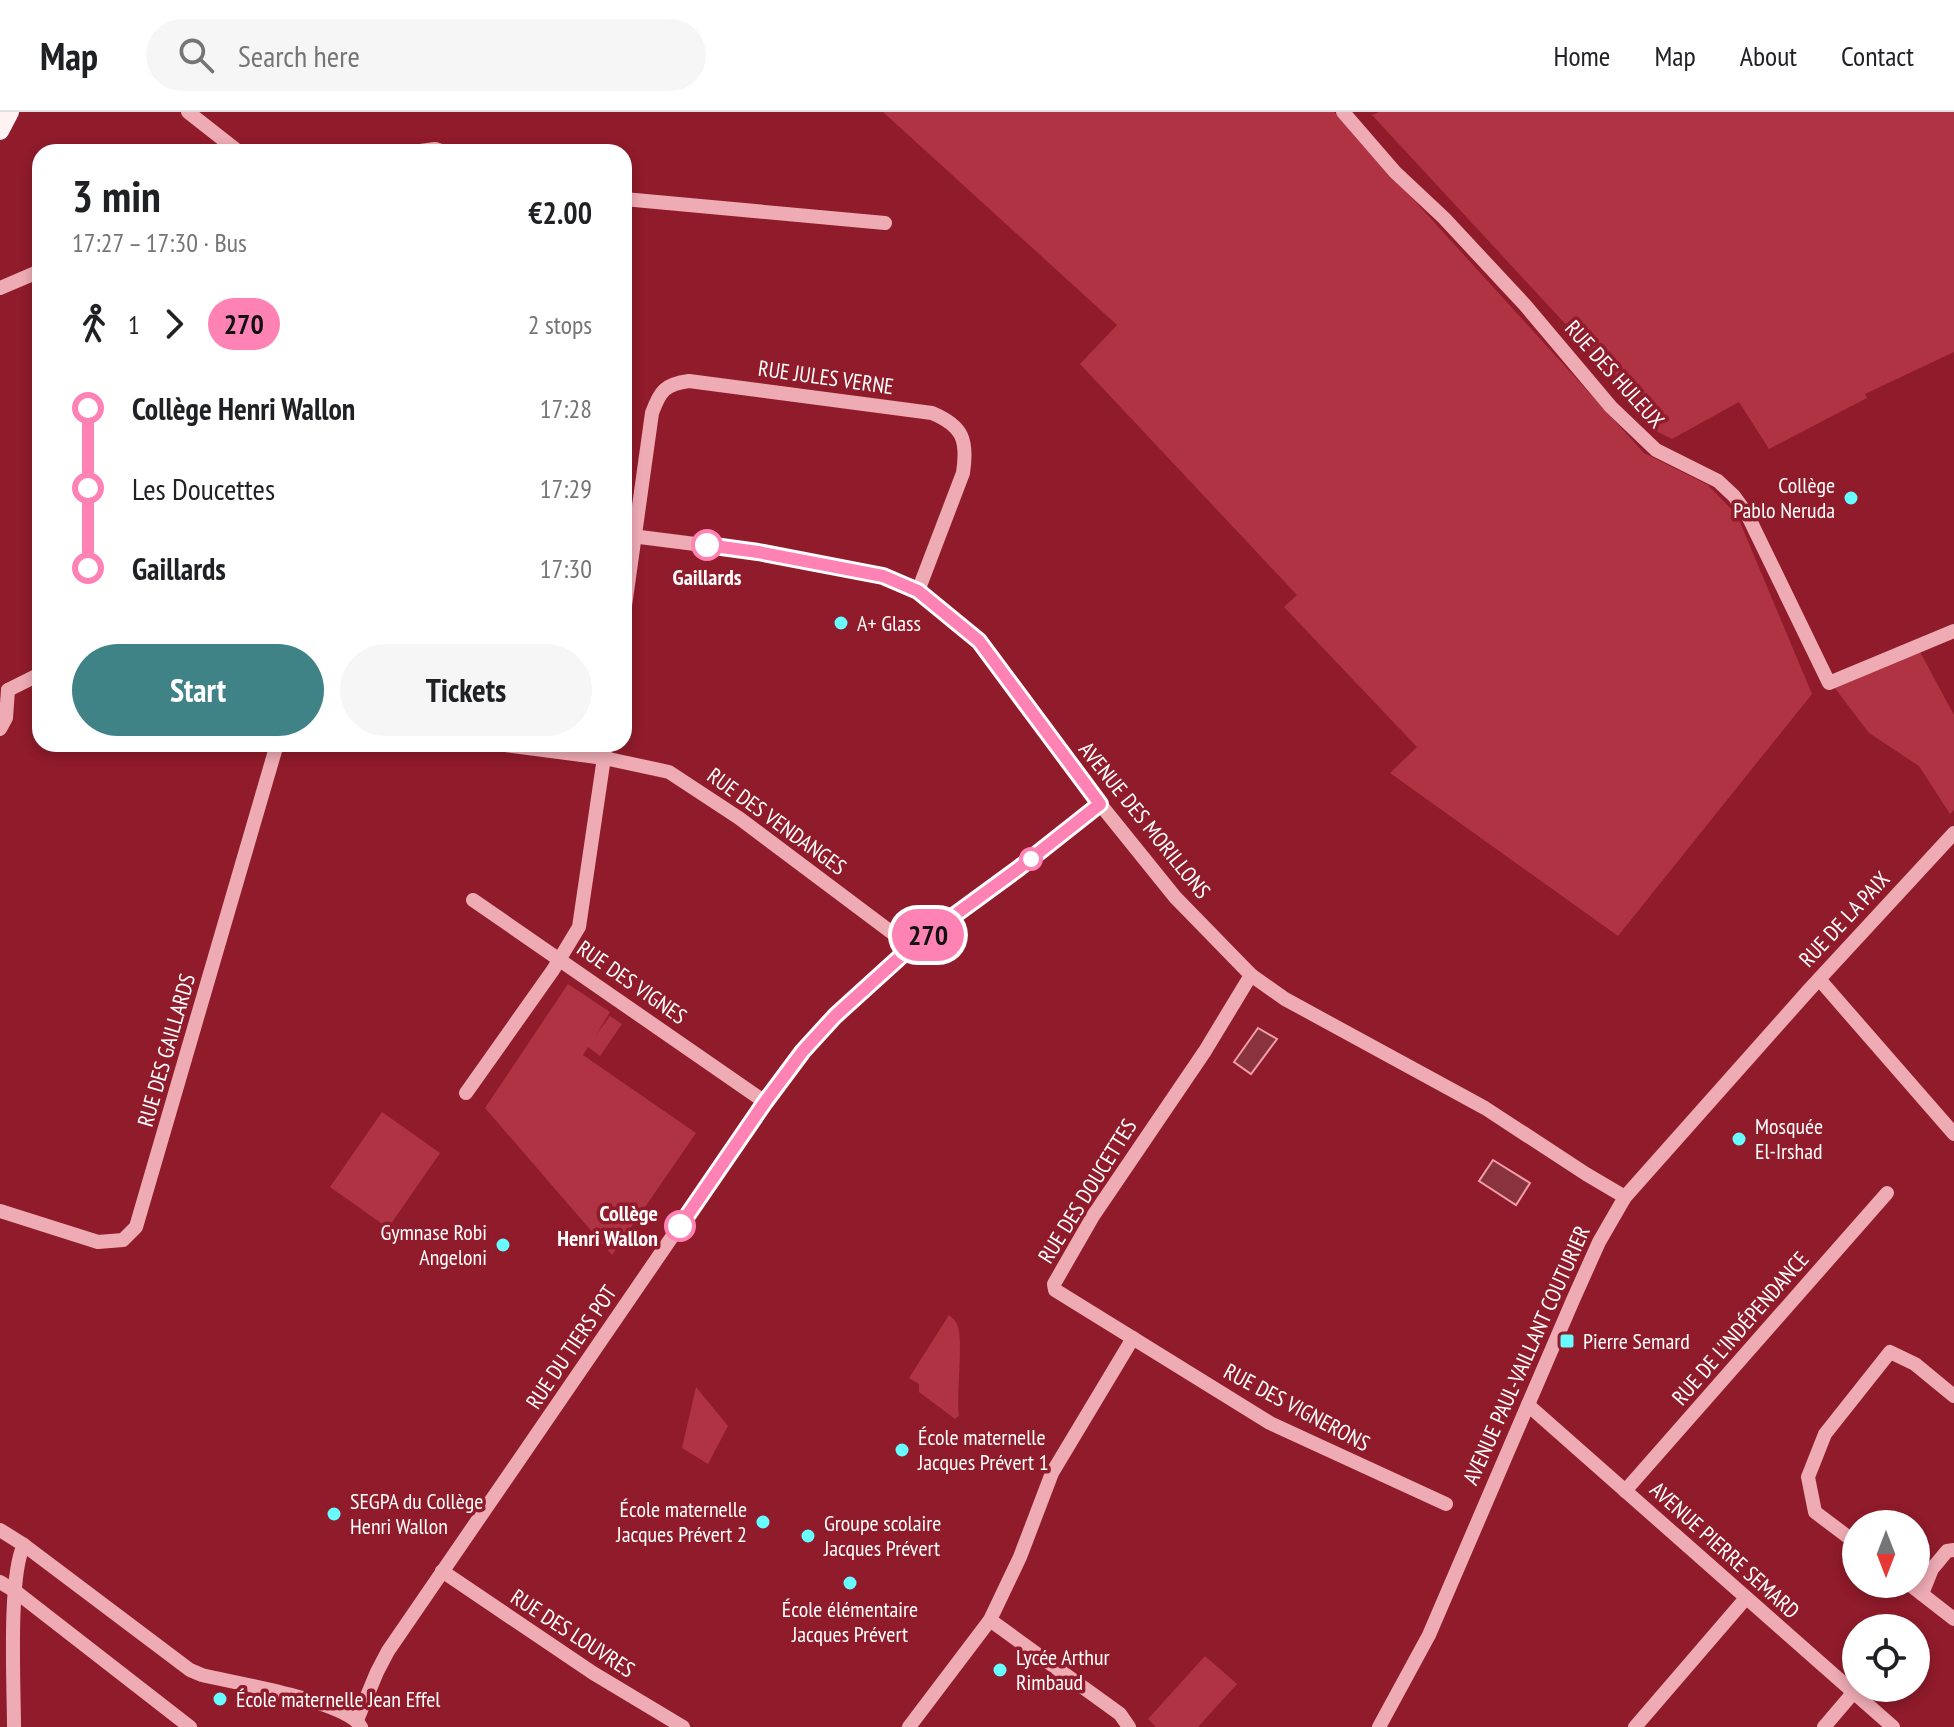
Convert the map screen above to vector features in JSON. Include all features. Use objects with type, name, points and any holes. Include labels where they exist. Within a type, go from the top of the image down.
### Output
[{"type":"main road","points":[[0,131],[10,112]]},
{"type":"street","points":[[188,112],[229,144]]},
{"type":"street","name":"RUE DES HULEUX","points":[[1343,112],[1395,172],[1444,218],[1525,305],[1611,407],[1648,444],[1718,481],[1734,496],[1747,514],[1829,683],[1954,631]]},
{"type":"street","points":[[632,200],[885,223]]},
{"type":"street","points":[[0,288],[32,274]]},
{"type":"street","name":"RUE JULES VERNE","points":[[632,520],[652,413],[659,394],[675,383],[689,381],[932,413],[951,421],[961,435],[966,453],[963,473],[918,591]]},
{"type":"street","name":"AVENUE DES MORILLONS","points":[[632,536],[758,552],[883,576],[918,591],[979,641],[1100,804],[1175,897],[1251,975],[1285,999],[1485,1108],[1625,1197]]},
{"type":"street","points":[[0,729],[6,718],[4,687],[32,677]]},
{"type":"street","name":"RUE DES GAILLARDS","points":[[0,1211],[98,1242],[123,1240],[136,1227],[275,752]]},
{"type":"street","points":[[466,1093],[579,927],[605,752]]},
{"type":"street","name":"RUE DES VENDANGES","points":[[608,752],[669,772],[739,818],[911,947]]},
{"type":"street","name":"RUE DU TIERS POT","points":[[359,1723],[388,1651],[803,1051],[827,1024],[911,947],[1100,804]]},
{"type":"street","name":"RUE DE LA PAIX","points":[[1767,1036],[1954,833]]},
{"type":"street","name":"RUE DES VIGNES","points":[[473,900],[765,1102]]},
{"type":"street","name":"RUE DES DOUCETTES","points":[[1133,1338],[1055,1290],[1054,1284],[1093,1216],[1205,1051],[1251,975]]},
{"type":"street","points":[[1819,979],[1954,1134]]},
{"type":"street","name":"AVENUE PAUL-VAILLANT COUTURIER","points":[[1379,1727],[1429,1635],[1599,1242],[1625,1197],[1767,1036]]},
{"type":"street","name":"RUE DE L'INDÉPENDANCE","points":[[1625,1491],[1887,1193]]},
{"type":"street","points":[[909,1727],[990,1620],[1020,1557],[1052,1473],[1133,1338]]},
{"type":"street","name":"RUE DES VIGNERONS","points":[[1133,1338],[1270,1423],[1446,1504]]},
{"type":"street","points":[[1842,1532],[1815,1512],[1808,1477],[1825,1434],[1890,1352],[1915,1364],[1954,1396]]},
{"type":"street","name":"AVENUE PIERRE SEMARD","points":[[1528,1405],[1842,1683]]},
{"type":"street","points":[[0,1530],[190,1670],[319,1702],[359,1723]]},
{"type":"street","points":[[14,1727],[15,1591],[19,1554],[24,1545]]},
{"type":"street","points":[[1930,1574],[1947,1551],[1954,1550]]},
{"type":"street","name":"RUE DES LOUVRES","points":[[442,1571],[593,1673],[683,1727]]},
{"type":"street","points":[[0,1582],[190,1727]]},
{"type":"street","points":[[1635,1727],[1746,1598]]},
{"type":"street","points":[[1927,1598],[1954,1619]]},
{"type":"street","points":[[990,1620],[1120,1714],[1129,1727]]},
{"type":"street","points":[[1824,1727],[1845,1702]]},
{"type":"street","name":"AVENUE PIERRE SEMARD","points":[[1864,1702],[1893,1727]]},
{"type":"shaded area","points":[[883,112],[1334,112],[1644,453],[1708,485],[1737,515],[1812,694],[1618,936],[1390,773],[1417,747],[1284,607],[1297,595],[1080,364],[1117,325]]},
{"type":"shaded area","points":[[1379,112],[1954,112],[1954,352],[1865,394],[1867,398],[1769,449],[1739,402],[1672,439],[1656,431],[1583,343],[1372,115]]},
{"type":"shaded area","points":[[1920,652],[1954,715],[1954,810],[1950,814],[1919,766],[1869,733],[1834,687]]},
{"type":"shaded area","points":[[568,984],[610,1012],[596,1035],[610,1016],[622,1024],[600,1056],[588,1047],[583,1055],[696,1133],[612,1255],[485,1108]]},
{"type":"shaded area","points":[[1258,1028],[1277,1039],[1251,1074],[1234,1062]]},
{"type":"shaded area","points":[[382,1112],[440,1153],[388,1228],[330,1187]]},
{"type":"shaded area","points":[[1493,1160],[1530,1183],[1516,1205],[1479,1181]]},
{"type":"shaded area","points":[[949,1315],[957,1324],[960,1341],[959,1416],[955,1419],[919,1392],[919,1384],[909,1378]]},
{"type":"shaded area","points":[[696,1387],[728,1426],[708,1464],[682,1448]]},
{"type":"shaded area","points":[[1205,1656],[1237,1684],[1198,1727],[1156,1727],[1148,1719]]},
{"type":"bus line","name":"270","points":[[680,1226],[765,1102],[803,1051],[835,1016],[911,947],[1100,804],[979,641],[918,591],[883,576],[707,545]]},
{"type":"place","name":"Collège Pablo Neruda","points":[[1851,498]]},
{"type":"place","name":"Gaillards","points":[[707,545]]},
{"type":"place","name":"A+ Glass","points":[[841,623]]},
{"type":"place","name":"Mosquée El-Irshad","points":[[1739,1139]]},
{"type":"place","name":"Collège Henri Wallon","points":[[680,1226]]},
{"type":"place","name":"Gymnase Robi Angeloni","points":[[503,1245]]},
{"type":"place","name":"Pierre Semard","points":[[1567,1341]]},
{"type":"place","name":"École maternelle Jacques Prévert 1","points":[[902,1450]]},
{"type":"place","name":"SEGPA du Collège Henri Wallon","points":[[334,1514]]},
{"type":"place","name":"École maternelle Jacques Prévert 2","points":[[763,1522]]},
{"type":"place","name":"Groupe scolaire Jacques Prévert","points":[[808,1536]]},
{"type":"place","name":"École élémentaire Jacques Prévert","points":[[850,1583]]},
{"type":"place","name":"Lycée Arthur Rimbaud","points":[[1000,1670]]},
{"type":"place","name":"École maternelle Jean Effel","points":[[220,1699]]}]
